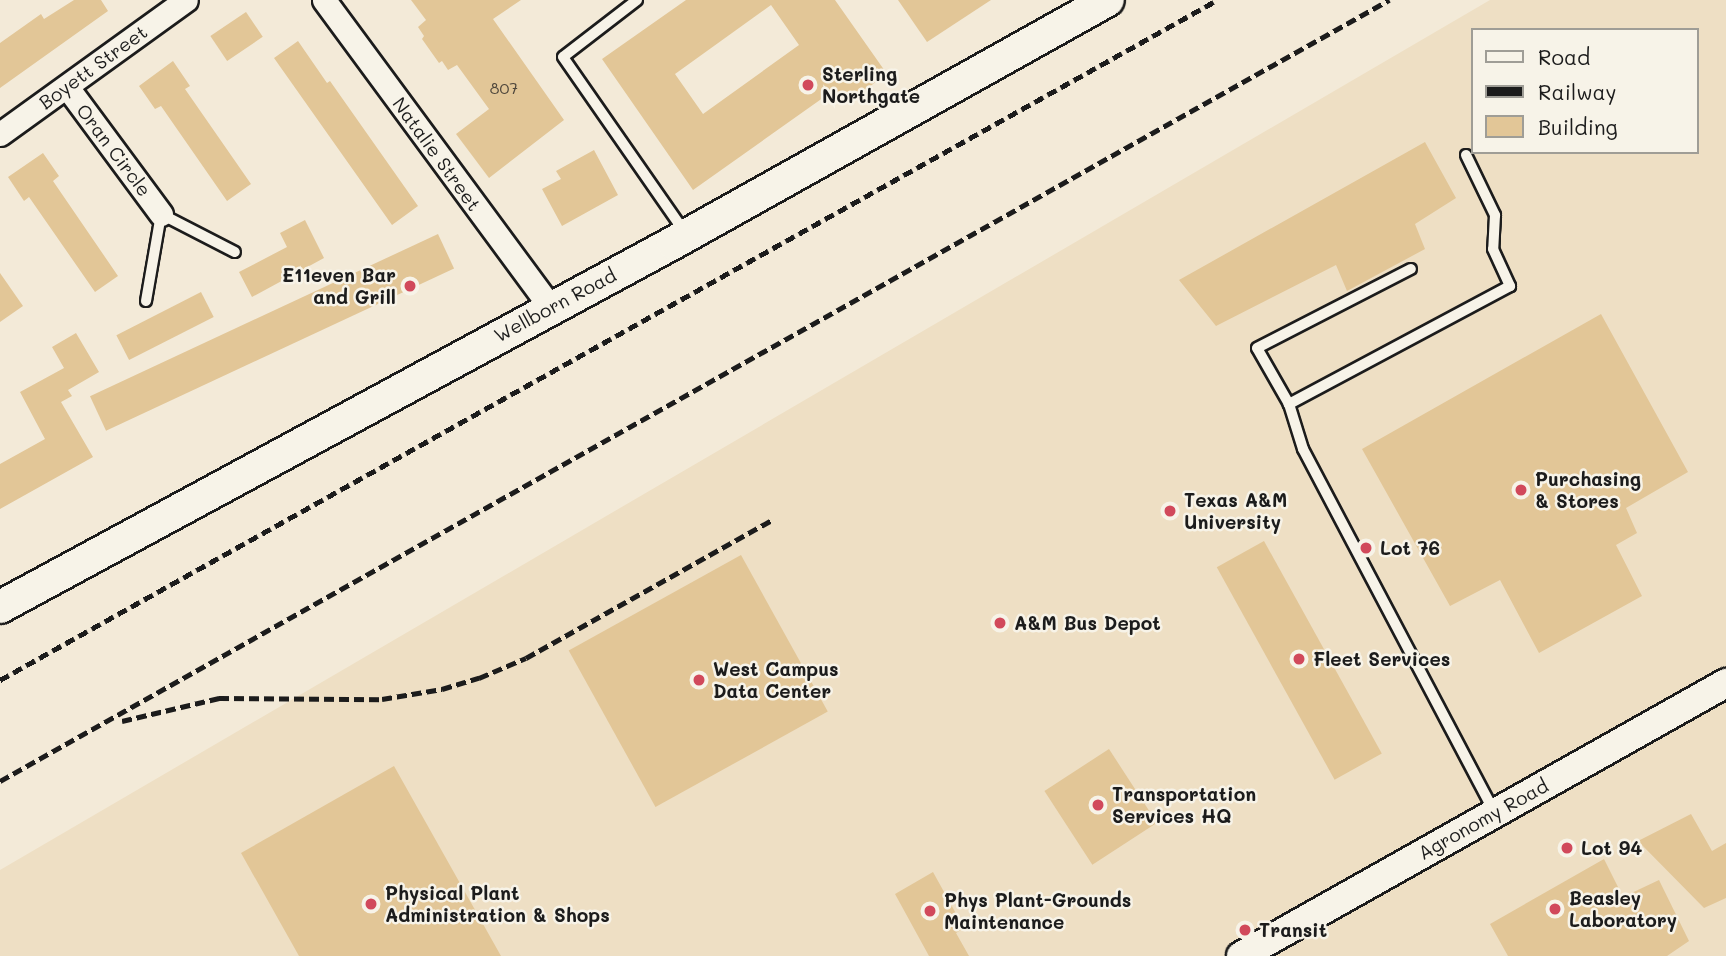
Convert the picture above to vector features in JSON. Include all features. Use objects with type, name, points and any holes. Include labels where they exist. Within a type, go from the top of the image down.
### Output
[{"type":"main road","name":"Wellborn Road","points":[[0,607],[687,235],[1092,4]]},
{"type":"street","name":"Boyett Street","points":[[0,134],[186,0]]},
{"type":"street","name":"Natalie Street","points":[[324,0],[550,307]]},
{"type":"street","name":"Oran Circle","points":[[66,87],[161,214]]},
{"type":"street","name":"Agronomy Road","points":[[1241,956],[1726,683]]},
{"type":"lane","points":[[637,0],[564,57],[687,235]]},
{"type":"lane","points":[[1289,404],[1510,285],[1493,249],[1495,215],[1466,155]]},
{"type":"lane","points":[[146,301],[161,214],[235,252]]},
{"type":"lane","points":[[1412,269],[1257,348],[1289,404],[1303,449],[1495,813]]},
{"type":"shaded area","name":"Texas A&M University","points":[[1490,0],[1726,0],[1726,956],[0,956],[0,870]]},
{"type":"building","points":[[74,0],[101,0],[108,11],[0,88],[0,43],[41,14],[44,19]]},
{"type":"building","points":[[411,0],[521,0],[493,19],[564,120],[489,178],[456,134],[489,109],[457,65],[448,70],[442,61],[439,63],[422,39],[424,36],[418,27],[426,20]]},
{"type":"building","name":"Sterling Northgate","points":[[686,0],[835,0],[887,74],[855,97],[827,95],[693,190],[602,59]],"holes":[[[771,5],[799,45],[703,114],[675,74]]]},
{"type":"building","points":[[898,0],[991,0],[927,42]]},
{"type":"building","points":[[246,12],[263,37],[227,61],[210,36]]},
{"type":"building","points":[[298,41],[327,83],[330,81],[418,206],[392,225],[274,58]]},
{"type":"building","points":[[173,61],[190,86],[185,89],[251,184],[227,201],[161,106],[155,109],[139,86]]},
{"type":"building","points":[[1425,142],[1456,198],[1415,224],[1425,249],[1347,291],[1336,265],[1216,326],[1179,280]]},
{"type":"building","points":[[594,150],[618,195],[562,226],[542,189],[561,179],[556,171]]},
{"type":"building","points":[[43,153],[59,176],[53,181],[118,276],[95,292],[29,197],[24,201],[8,177]]},
{"type":"building","points":[[305,220],[324,258],[252,297],[239,272],[287,247],[280,233]]},
{"type":"building","points":[[438,234],[454,268],[106,431],[90,396]]},
{"type":"building","points":[[0,273],[23,306],[0,322]]},
{"type":"building","points":[[201,292],[214,317],[129,360],[116,335]]},
{"type":"building","name":"Purchasing & Stores","points":[[1601,314],[1688,472],[1626,508],[1637,533],[1616,545],[1642,596],[1539,653],[1500,580],[1450,606],[1362,449]]},
{"type":"building","points":[[76,333],[99,372],[68,390],[72,396],[61,402],[93,457],[0,509],[0,464],[45,439],[20,392],[64,368],[52,347]]},
{"type":"building","name":"Fleet Services","points":[[1264,541],[1382,754],[1335,780],[1217,567]]},
{"type":"building","name":"West Campus Data Center","points":[[741,555],[828,712],[655,807],[569,651]]},
{"type":"building","name":"Transportation Services HQ","points":[[1109,749],[1157,823],[1092,865],[1044,791]]},
{"type":"building","name":"Physical Plant Administration & Shops","points":[[394,766],[501,956],[299,956],[241,853]]},
{"type":"building","points":[[1691,814],[1712,851],[1726,843],[1726,898],[1704,908],[1638,841]]},
{"type":"building","points":[[1604,859],[1623,897],[1659,880],[1689,941],[1667,956],[1508,956],[1490,924]]},
{"type":"building","name":"Phys Plant-Grounds Maintenance","points":[[933,872],[964,928],[956,933],[969,956],[929,956],[895,894]]},
{"type":"railway","points":[[0,680],[1217,0]]},
{"type":"railway","points":[[0,781],[1389,0]]},
{"type":"railway","points":[[122,721],[219,698],[382,699],[442,689],[479,678],[526,658],[772,520]]},
{"type":"place","name":"Sterling Northgate","points":[[808,85]]},
{"type":"place","name":"E11even Bar and Grill","points":[[410,286]]},
{"type":"place","name":"Purchasing & Stores","points":[[1521,490]]},
{"type":"place","name":"Texas A&M University","points":[[1170,511]]},
{"type":"place","name":"Lot 76","points":[[1366,548]]},
{"type":"place","name":"A&M Bus Depot","points":[[1000,623]]},
{"type":"place","name":"Fleet Services","points":[[1299,659]]},
{"type":"place","name":"West Campus Data Center","points":[[699,680]]},
{"type":"place","name":"Transportation Services HQ","points":[[1098,805]]},
{"type":"place","name":"Lot 94","points":[[1567,848]]},
{"type":"place","name":"Physical Plant Administration & Shops","points":[[371,904]]},
{"type":"place","name":"Beasley Laboratory","points":[[1555,909]]},
{"type":"place","name":"Phys Plant-Grounds Maintenance","points":[[930,911]]},
{"type":"place","name":"Transit","points":[[1245,930]]}]
